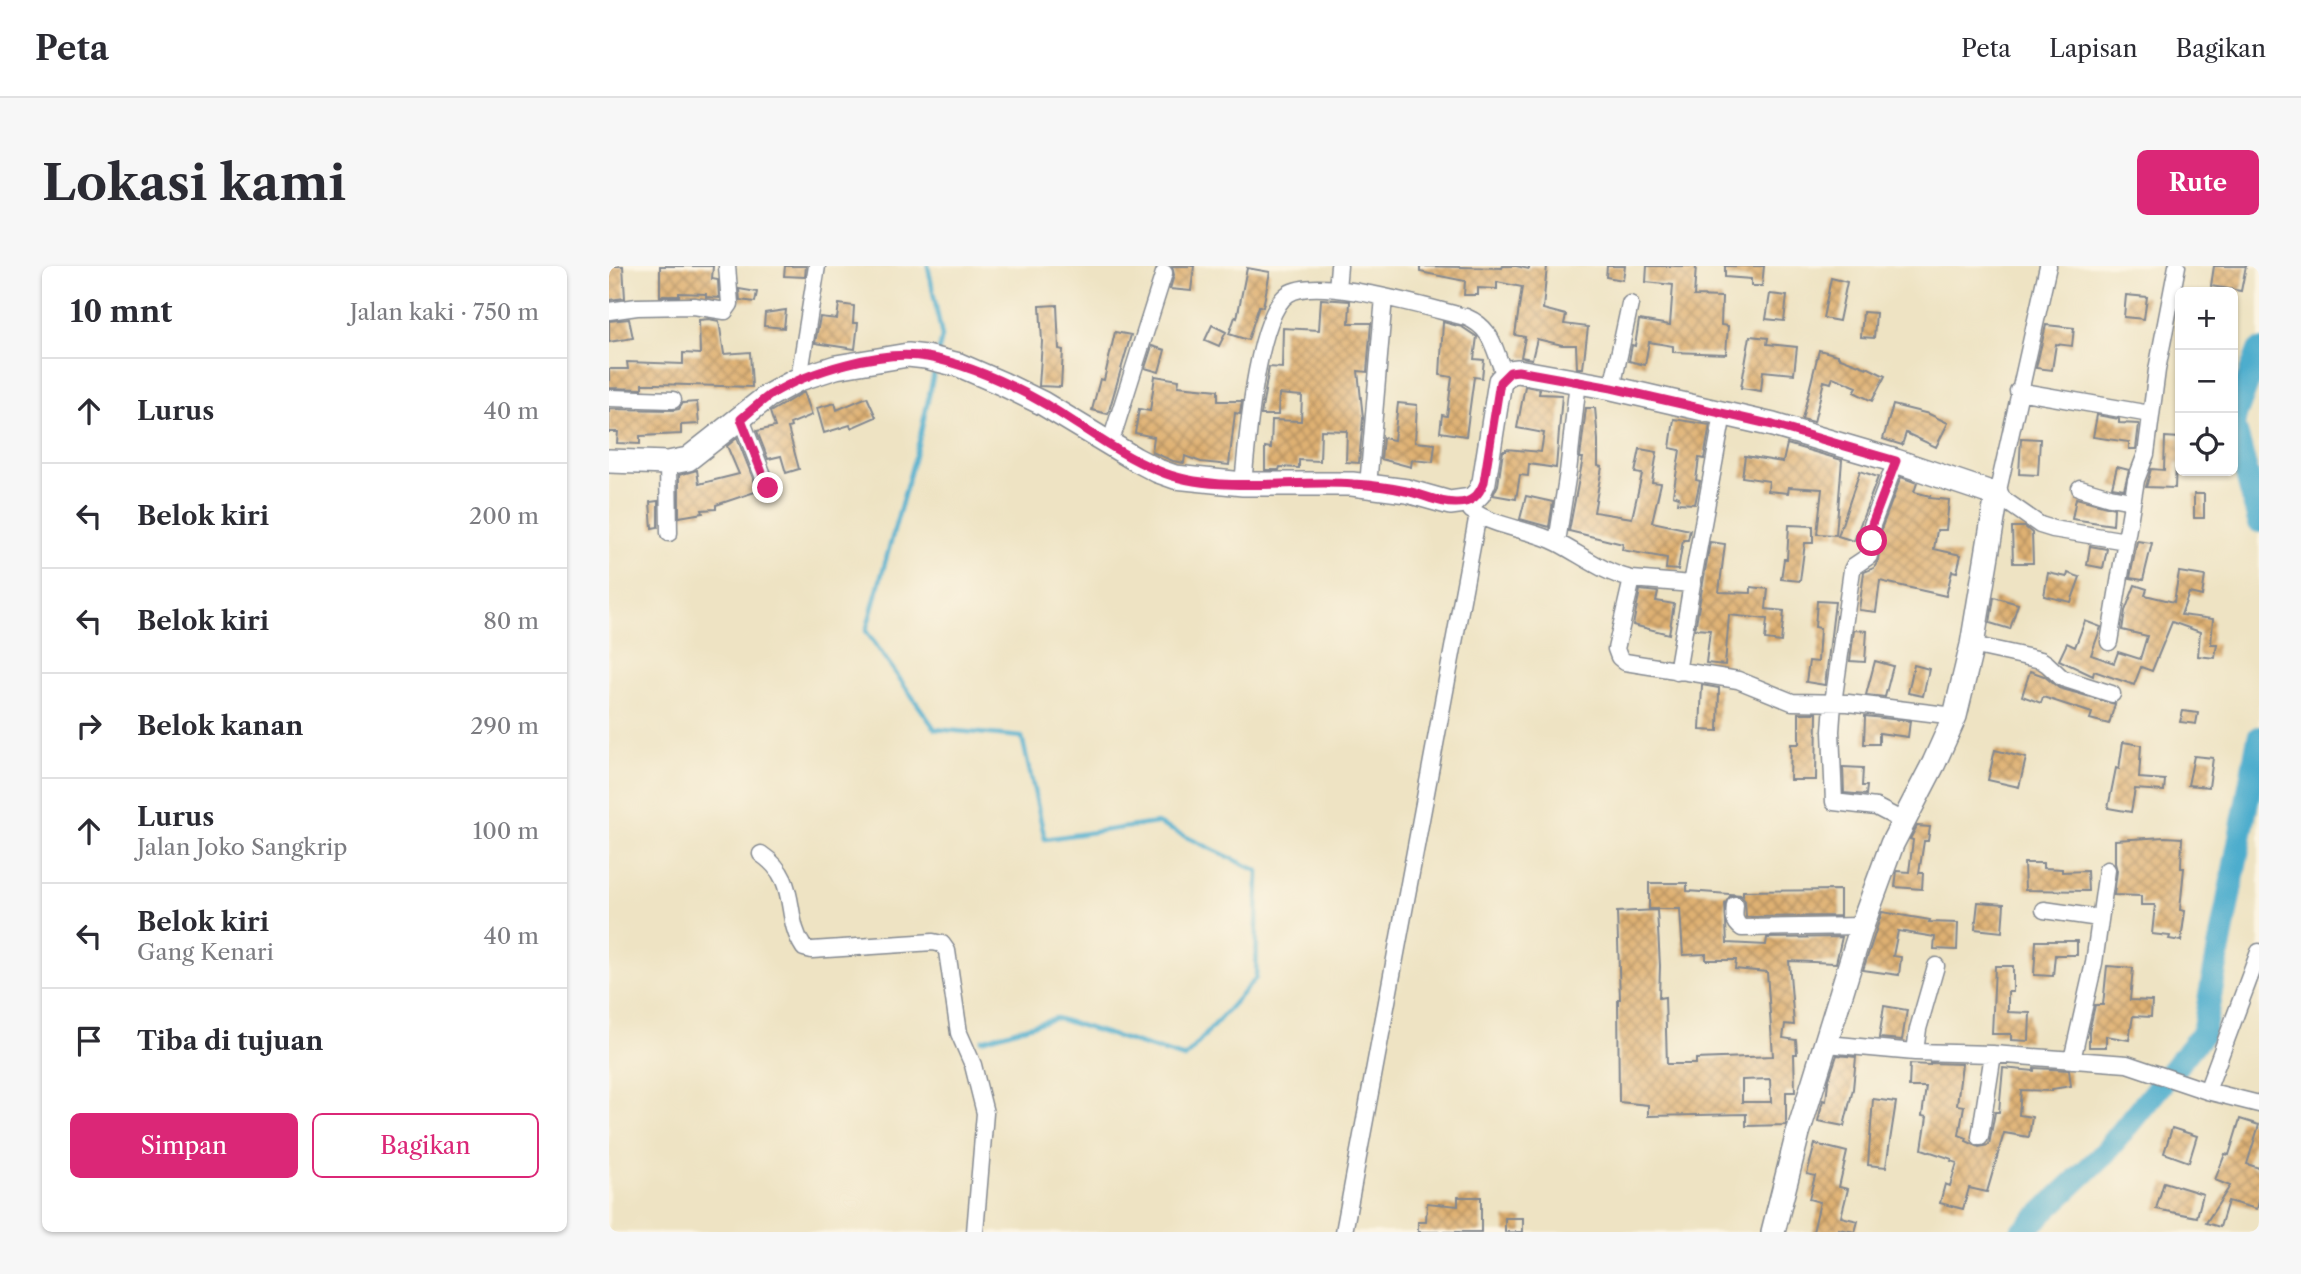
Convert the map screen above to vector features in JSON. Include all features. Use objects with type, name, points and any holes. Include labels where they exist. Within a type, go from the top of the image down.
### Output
[{"type":"street","points":[[609,311],[637,307],[694,306],[725,311],[730,304],[727,266]]},
{"type":"street","points":[[799,380],[817,266]]},
{"type":"street","points":[[1337,289],[1339,266]]},
{"type":"street","points":[[1773,1232],[1798,1133],[1862,926],[1892,844],[1955,716],[1972,645],[1997,495],[2018,391],[2048,266]]},
{"type":"street","points":[[2109,642],[2132,500],[2146,454],[2150,414],[2177,266]]},
{"type":"street","points":[[1110,444],[1164,273]]},
{"type":"street","points":[[1243,484],[1254,385],[1270,323],[1279,303],[1288,294],[1313,286],[1337,289],[1384,297],[1466,317],[1481,324],[1488,333],[1504,375]]},
{"type":"street","points":[[1368,486],[1384,297]]},
{"type":"street","points":[[1612,388],[1630,304]]},
{"type":"street","points":[[609,461],[668,463],[682,460],[695,455],[768,396],[799,380],[858,362],[908,355],[926,357],[959,365],[1042,403],[1110,444],[1175,477],[1243,484],[1331,483],[1407,491],[1471,508],[1557,542],[1616,576],[1692,583]]},
{"type":"street","points":[[1344,1232],[1471,508],[1484,482],[1498,388],[1504,375],[1510,372],[1528,372],[1612,388],[1773,425],[1896,461],[1997,495],[2053,529],[2126,541]]},
{"type":"street","points":[[1557,542],[1578,382]]},
{"type":"street","points":[[2018,391],[2150,414]]},
{"type":"street","points":[[609,398],[673,400]]},
{"type":"street","points":[[1677,671],[1723,414]]},
{"type":"street","points":[[741,419],[768,488]]},
{"type":"street","points":[[1896,461],[1872,524],[1869,556],[1854,566],[1853,570],[1831,731],[1834,802],[1876,807],[1903,821]]},
{"type":"street","points":[[668,463],[669,533]]},
{"type":"street","points":[[2080,488],[2132,500]]},
{"type":"street","points":[[1632,579],[1616,649],[1619,657],[1631,665],[1738,680],[1792,702],[1833,703],[1955,716]]},
{"type":"street","points":[[1972,645],[2041,660],[2061,678],[2112,694]]},
{"type":"street","points":[[761,854],[774,864],[785,879],[796,930],[804,948],[812,950],[933,942],[942,944],[947,951],[957,1024],[973,1065],[985,1113],[975,1232]]},
{"type":"street","points":[[2072,1060],[2094,963],[2106,870]]},
{"type":"street","points":[[1735,905],[1734,919],[1742,928],[1862,926]]},
{"type":"street","points":[[2044,910],[2099,918]]},
{"type":"street","points":[[2202,1089],[2259,952]]},
{"type":"street","points":[[1915,1052],[1918,1029],[1936,966]]},
{"type":"street","points":[[1827,1044],[1915,1052],[2127,1064],[2202,1089],[2259,1104]]},
{"type":"street","points":[[1980,1138],[1993,1055]]},
{"type":"building","points":[[609,266],[623,266],[625,298],[609,300]]},
{"type":"building","points":[[660,266],[713,266],[712,279],[718,280],[719,298],[706,297],[706,294],[679,293],[679,296],[660,296]]},
{"type":"building","points":[[785,266],[806,266],[805,277],[784,276]]},
{"type":"building","points":[[1172,266],[1194,266],[1191,291],[1170,289],[1174,275]]},
{"type":"building","points":[[1420,266],[1516,266],[1529,269],[1529,266],[1547,266],[1543,309],[1566,315],[1564,324],[1588,327],[1583,368],[1577,368],[1576,345],[1562,345],[1537,339],[1532,359],[1521,357],[1525,337],[1515,335],[1522,287],[1497,282],[1497,289],[1478,288],[1478,295],[1464,295],[1465,281],[1420,272]]},
{"type":"building","points":[[1607,266],[1625,266],[1623,280],[1606,277]]},
{"type":"building","points":[[1647,266],[1696,266],[1694,296],[1722,297],[1721,325],[1728,326],[1726,354],[1673,352],[1673,346],[1649,342],[1645,365],[1629,361],[1632,345],[1635,346],[1639,320],[1670,325],[1673,285],[1646,282]]},
{"type":"building","points":[[1725,266],[1764,266],[1762,286],[1751,286],[1751,279],[1725,277]]},
{"type":"building","points":[[2214,266],[2246,266],[2241,291],[2238,287],[2211,286]]},
{"type":"building","points":[[1247,268],[1270,272],[1263,307],[1259,306],[1248,340],[1229,334],[1235,317],[1237,318]]},
{"type":"building","points":[[1831,278],[1847,282],[1839,321],[1823,318]]},
{"type":"building","points":[[739,289],[757,292],[755,302],[740,300]]},
{"type":"building","points":[[1770,294],[1787,296],[1784,321],[1766,319]]},
{"type":"building","points":[[2126,295],[2147,297],[2144,319],[2124,317]]},
{"type":"building","points":[[1321,299],[1350,301],[1349,323],[1371,323],[1367,372],[1358,371],[1363,418],[1359,463],[1346,462],[1347,431],[1321,430],[1320,461],[1299,460],[1299,468],[1280,467],[1279,470],[1265,470],[1265,447],[1271,448],[1272,420],[1301,421],[1302,396],[1279,394],[1278,415],[1261,415],[1269,367],[1282,368],[1283,328],[1319,330]]},
{"type":"building","points":[[839,304],[854,306],[853,323],[858,323],[855,349],[815,343],[820,317],[837,319]]},
{"type":"building","points":[[1057,305],[1059,349],[1063,350],[1061,387],[1039,386],[1042,342],[1040,306]]},
{"type":"building","points":[[786,310],[784,328],[764,326],[765,313]]},
{"type":"building","points":[[1863,312],[1876,313],[1874,338],[1861,337]]},
{"type":"building","points":[[629,319],[633,338],[609,342],[609,321]]},
{"type":"building","points":[[699,320],[719,321],[724,354],[750,352],[752,387],[642,384],[642,389],[609,388],[609,369],[628,369],[627,362],[683,364],[683,353],[700,354]]},
{"type":"building","points":[[1443,322],[1462,327],[1477,337],[1474,359],[1484,360],[1482,378],[1474,377],[1466,436],[1440,432],[1442,415],[1447,416],[1452,377],[1440,375]]},
{"type":"building","points":[[1212,325],[1226,332],[1219,346],[1205,340]]},
{"type":"building","points":[[2046,325],[2074,328],[2072,346],[2056,344],[2052,370],[2036,368]]},
{"type":"building","points":[[1115,332],[1131,335],[1108,414],[1092,410],[1100,379],[1104,380]]},
{"type":"building","points":[[1750,336],[1768,338],[1767,344],[1797,347],[1794,374],[1763,371],[1761,391],[1741,388]]},
{"type":"building","points":[[1152,346],[1165,350],[1159,372],[1145,368]]},
{"type":"building","points":[[1819,350],[1838,355],[1885,376],[1872,401],[1854,392],[1857,387],[1833,377],[1831,383],[1824,381],[1814,422],[1802,419]]},
{"type":"building","points":[[1155,376],[1179,380],[1178,386],[1218,390],[1218,401],[1242,401],[1240,414],[1235,413],[1229,465],[1201,462],[1185,456],[1184,463],[1173,461],[1152,452],[1154,437],[1135,433],[1139,409],[1150,411]]},
{"type":"building","points":[[1525,386],[1540,389],[1539,394],[1562,395],[1556,468],[1529,464],[1528,476],[1520,475],[1516,499],[1493,495],[1498,485],[1503,451],[1541,452],[1544,433],[1517,428]]},
{"type":"building","points":[[804,392],[812,415],[790,424],[791,427],[788,428],[799,469],[786,473],[781,456],[768,459],[757,431],[775,427],[770,412]]},
{"type":"building","points":[[867,397],[876,417],[851,428],[850,425],[824,433],[817,408],[835,403],[837,410]]},
{"type":"building","points":[[697,402],[699,424],[681,425],[681,434],[640,436],[640,444],[617,443],[618,432],[609,432],[609,409],[673,410],[679,409],[683,403]]},
{"type":"building","points":[[1398,403],[1417,405],[1415,442],[1435,444],[1433,462],[1412,460],[1411,467],[1381,459],[1383,438],[1394,440]]},
{"type":"building","points":[[1893,405],[1929,414],[1948,423],[1936,447],[1906,433],[1902,445],[1883,439]]},
{"type":"building","points":[[1586,408],[1595,408],[1598,466],[1602,467],[1594,512],[1632,518],[1642,474],[1635,473],[1640,449],[1657,452],[1652,482],[1661,483],[1652,522],[1690,530],[1688,540],[1683,540],[1678,570],[1666,569],[1667,558],[1622,550],[1623,544],[1569,531],[1583,458],[1580,458]]},
{"type":"building","points":[[2097,415],[2119,419],[2119,423],[2139,424],[2136,449],[2129,449],[2129,442],[2093,437]]},
{"type":"building","points":[[1674,419],[1710,425],[1704,459],[1699,458],[1696,480],[1700,481],[1695,504],[1678,503],[1679,497],[1673,495],[1680,450],[1670,448]]},
{"type":"building","points":[[2165,437],[2175,438],[2175,488],[2146,487],[2151,469],[2164,470]]},
{"type":"building","points":[[737,438],[758,491],[716,505],[716,509],[679,517],[679,475],[697,470],[699,484],[739,474],[727,446]]},
{"type":"building","points":[[2021,438],[2040,439],[2038,475],[2019,474]]},
{"type":"building","points":[[1787,444],[1842,460],[1836,535],[1817,534],[1822,489],[1789,487],[1788,493],[1768,491],[1769,481],[1742,477],[1745,456],[1783,462]]},
{"type":"building","points":[[2117,467],[2129,470],[2124,489],[2112,487]]},
{"type":"building","points":[[1860,471],[1878,477],[1854,541],[1838,536]]},
{"type":"building","points":[[1901,477],[1917,483],[1914,492],[1930,496],[1929,498],[1949,500],[1946,530],[1937,530],[1934,549],[1961,555],[1957,572],[1952,571],[1946,596],[1880,581],[1876,612],[1859,610],[1864,572],[1874,568],[1878,561],[1882,527]]},
{"type":"building","points":[[2194,494],[2204,494],[2204,518],[2194,518]]},
{"type":"building","points":[[1526,496],[1553,502],[1549,527],[1520,519]]},
{"type":"building","points":[[2076,498],[2114,508],[2113,525],[2072,519]]},
{"type":"building","points":[[658,501],[658,527],[652,528],[650,502]]},
{"type":"building","points":[[1789,525],[1813,526],[1813,543],[1805,543],[1800,581],[1781,579],[1784,559],[1787,559]]},
{"type":"building","points":[[2012,527],[2025,527],[2032,533],[2033,563],[2013,563]]},
{"type":"building","points":[[2137,541],[2152,543],[2143,580],[2130,578]]},
{"type":"building","points":[[1710,542],[1725,544],[1719,592],[1751,593],[1751,587],[1768,589],[1766,609],[1784,611],[1781,642],[1765,640],[1767,619],[1729,615],[1725,665],[1706,663],[1710,630],[1695,629]]},
{"type":"building","points":[[2090,546],[2107,549],[2103,568],[2087,565]]},
{"type":"building","points":[[2179,572],[2205,576],[2202,596],[2189,593],[2181,615],[2213,619],[2211,644],[2217,644],[2215,658],[2198,656],[2200,632],[2172,622],[2152,671],[2141,667],[2134,685],[2094,671],[2093,676],[2059,660],[2067,643],[2075,647],[2085,621],[2101,627],[2091,655],[2114,663],[2118,652],[2140,659],[2147,636],[2122,630],[2125,611],[2135,585],[2147,589],[2145,595],[2174,602]]},
{"type":"building","points":[[2048,573],[2067,577],[2068,573],[2080,577],[2071,602],[2044,596]]},
{"type":"building","points":[[1640,590],[1658,592],[1656,601],[1674,604],[1669,634],[1633,625]]},
{"type":"building","points":[[1994,597],[2018,604],[2010,629],[1990,623]]},
{"type":"building","points":[[1817,601],[1835,602],[1825,685],[1806,682],[1809,661],[1818,662],[1820,628],[1815,627]]},
{"type":"building","points":[[1854,630],[1867,631],[1865,662],[1850,661]]},
{"type":"building","points":[[1875,661],[1893,666],[1885,697],[1866,695]]},
{"type":"building","points":[[1914,665],[1929,669],[1923,696],[1908,693]]},
{"type":"building","points":[[2030,671],[2044,676],[2059,688],[2115,704],[2109,724],[2090,719],[2092,713],[2043,697],[2041,703],[2022,696]]},
{"type":"building","points":[[1702,685],[1719,688],[1718,731],[1700,730]]},
{"type":"building","points":[[2183,711],[2198,713],[2196,724],[2180,722]]},
{"type":"building","points":[[1799,713],[1817,713],[1816,780],[1790,780],[1791,744],[1799,744]]},
{"type":"building","points":[[1865,716],[1910,721],[1908,737],[1879,733],[1879,744],[1864,744]]},
{"type":"building","points":[[2123,742],[2141,745],[2139,778],[2165,780],[2164,791],[2135,789],[2131,812],[2108,808]]},
{"type":"building","points":[[1995,750],[2026,758],[2019,787],[1988,780]]},
{"type":"building","points":[[2194,756],[2213,758],[2209,787],[2188,785]]},
{"type":"building","points":[[1843,767],[1863,768],[1862,786],[1867,786],[1866,795],[1844,793]]},
{"type":"building","points":[[1917,826],[1930,827],[1928,841],[1924,841],[1919,873],[1923,873],[1922,889],[1895,887],[1897,871],[1909,872],[1913,840],[1910,839]]},
{"type":"building","points":[[2182,838],[2181,868],[2184,868],[2180,910],[2185,911],[2181,941],[2169,939],[2170,936],[2152,934],[2155,905],[2141,905],[2141,896],[2114,895],[2117,871],[2115,840]]},
{"type":"building","points":[[2024,863],[2043,863],[2043,868],[2062,869],[2062,872],[2087,871],[2088,891],[2025,890]]},
{"type":"building","points":[[1649,883],[1687,883],[1687,891],[1743,895],[1743,891],[1840,890],[1840,916],[1746,917],[1745,901],[1741,896],[1730,896],[1725,904],[1727,943],[1766,945],[1767,938],[1842,937],[1836,963],[1789,961],[1794,1025],[1785,1024],[1783,1038],[1796,1040],[1797,1054],[1794,1054],[1795,1092],[1786,1092],[1786,1125],[1746,1126],[1746,1114],[1648,1116],[1648,1105],[1619,1102],[1617,912],[1657,910],[1659,998],[1665,997],[1667,1064],[1696,1064],[1696,1059],[1773,1056],[1767,972],[1735,969],[1736,960],[1706,960],[1706,954],[1683,955],[1680,909],[1649,909]],"holes":[[[1770,1079],[1771,1102],[1742,1102],[1742,1080]]]},
{"type":"building","points":[[1978,902],[2004,904],[2002,932],[1975,929]]},
{"type":"building","points":[[1882,912],[1930,920],[1929,922],[1958,923],[1957,950],[1934,949],[1935,937],[1898,931],[1893,956],[1901,957],[1899,975],[1863,970]]},
{"type":"building","points":[[2036,941],[2077,941],[2077,955],[2055,955],[2053,976],[2034,975]]},
{"type":"building","points":[[1995,966],[2013,966],[2013,992],[2008,992],[2008,1012],[2030,1013],[2029,1041],[2011,1040],[2011,1034],[1992,1034]]},
{"type":"building","points":[[2107,966],[2133,968],[2130,1000],[2152,1001],[2151,1017],[2133,1016],[2129,1040],[2106,1036],[2106,1047],[2089,1047],[2089,1032],[2095,1005],[2103,1005]]},
{"type":"building","points":[[1884,1006],[1907,1010],[1902,1040],[1879,1038]]},
{"type":"building","points":[[1837,1055],[1856,1057],[1853,1089],[1844,1126],[1818,1121],[1823,1100],[1826,1101],[1828,1082]]},
{"type":"building","points":[[1910,1064],[1962,1064],[1957,1105],[1964,1106],[1959,1135],[1979,1147],[1989,1145],[1995,1112],[1999,1112],[2003,1068],[2069,1070],[2071,1086],[2052,1091],[2021,1090],[2019,1115],[2032,1117],[2029,1137],[2004,1133],[1987,1192],[1969,1188],[1963,1209],[1940,1203],[1945,1184],[1950,1186],[1957,1163],[1922,1149],[1927,1117],[1922,1116],[1926,1087],[1909,1087]]},
{"type":"building","points":[[1873,1099],[1896,1102],[1886,1167],[1868,1165]]},
{"type":"building","points":[[2240,1119],[2259,1125],[2247,1164],[2259,1168],[2259,1202],[2257,1209],[2228,1201],[2220,1227],[2206,1223],[2230,1186],[2215,1180],[2225,1154],[2229,1155]]},
{"type":"building","points":[[2172,1128],[2197,1136],[2189,1162],[2164,1153]]},
{"type":"building","points":[[1815,1144],[1847,1152],[1839,1187],[1848,1189],[1841,1217],[1858,1221],[1855,1232],[1838,1229],[1837,1232],[1813,1232],[1820,1202],[1809,1199],[1815,1176],[1807,1174]]},
{"type":"building","points":[[2164,1182],[2203,1194],[2197,1217],[2156,1209]]},
{"type":"building","points":[[1458,1197],[1481,1197],[1481,1232],[1418,1232],[1418,1222],[1426,1222],[1427,1203],[1458,1206]]},
{"type":"building","points":[[1505,1218],[1523,1218],[1523,1232],[1505,1232]]},
{"type":"waterway","points":[[928,266],[942,337],[938,353]]},
{"type":"waterway","points":[[2259,351],[2233,421],[2259,521]]},
{"type":"waterway","points":[[935,368],[919,441],[866,631],[935,729],[1022,737],[1045,839],[1157,823],[1258,871],[1256,978],[1185,1058],[1056,1018],[982,1040]]},
{"type":"waterway","points":[[2022,1232],[2103,1155],[2203,1033],[2259,738]]},
{"type":"route","points":[[768,488],[741,419],[768,396],[799,380],[835,367],[908,355],[959,365],[1003,384],[1042,403],[1159,471],[1175,477],[1243,484],[1352,484],[1407,491],[1450,503],[1465,503],[1479,493],[1484,482],[1500,382],[1504,375],[1518,371],[1612,388],[1773,425],[1896,461],[1872,524],[1872,541]]}]
